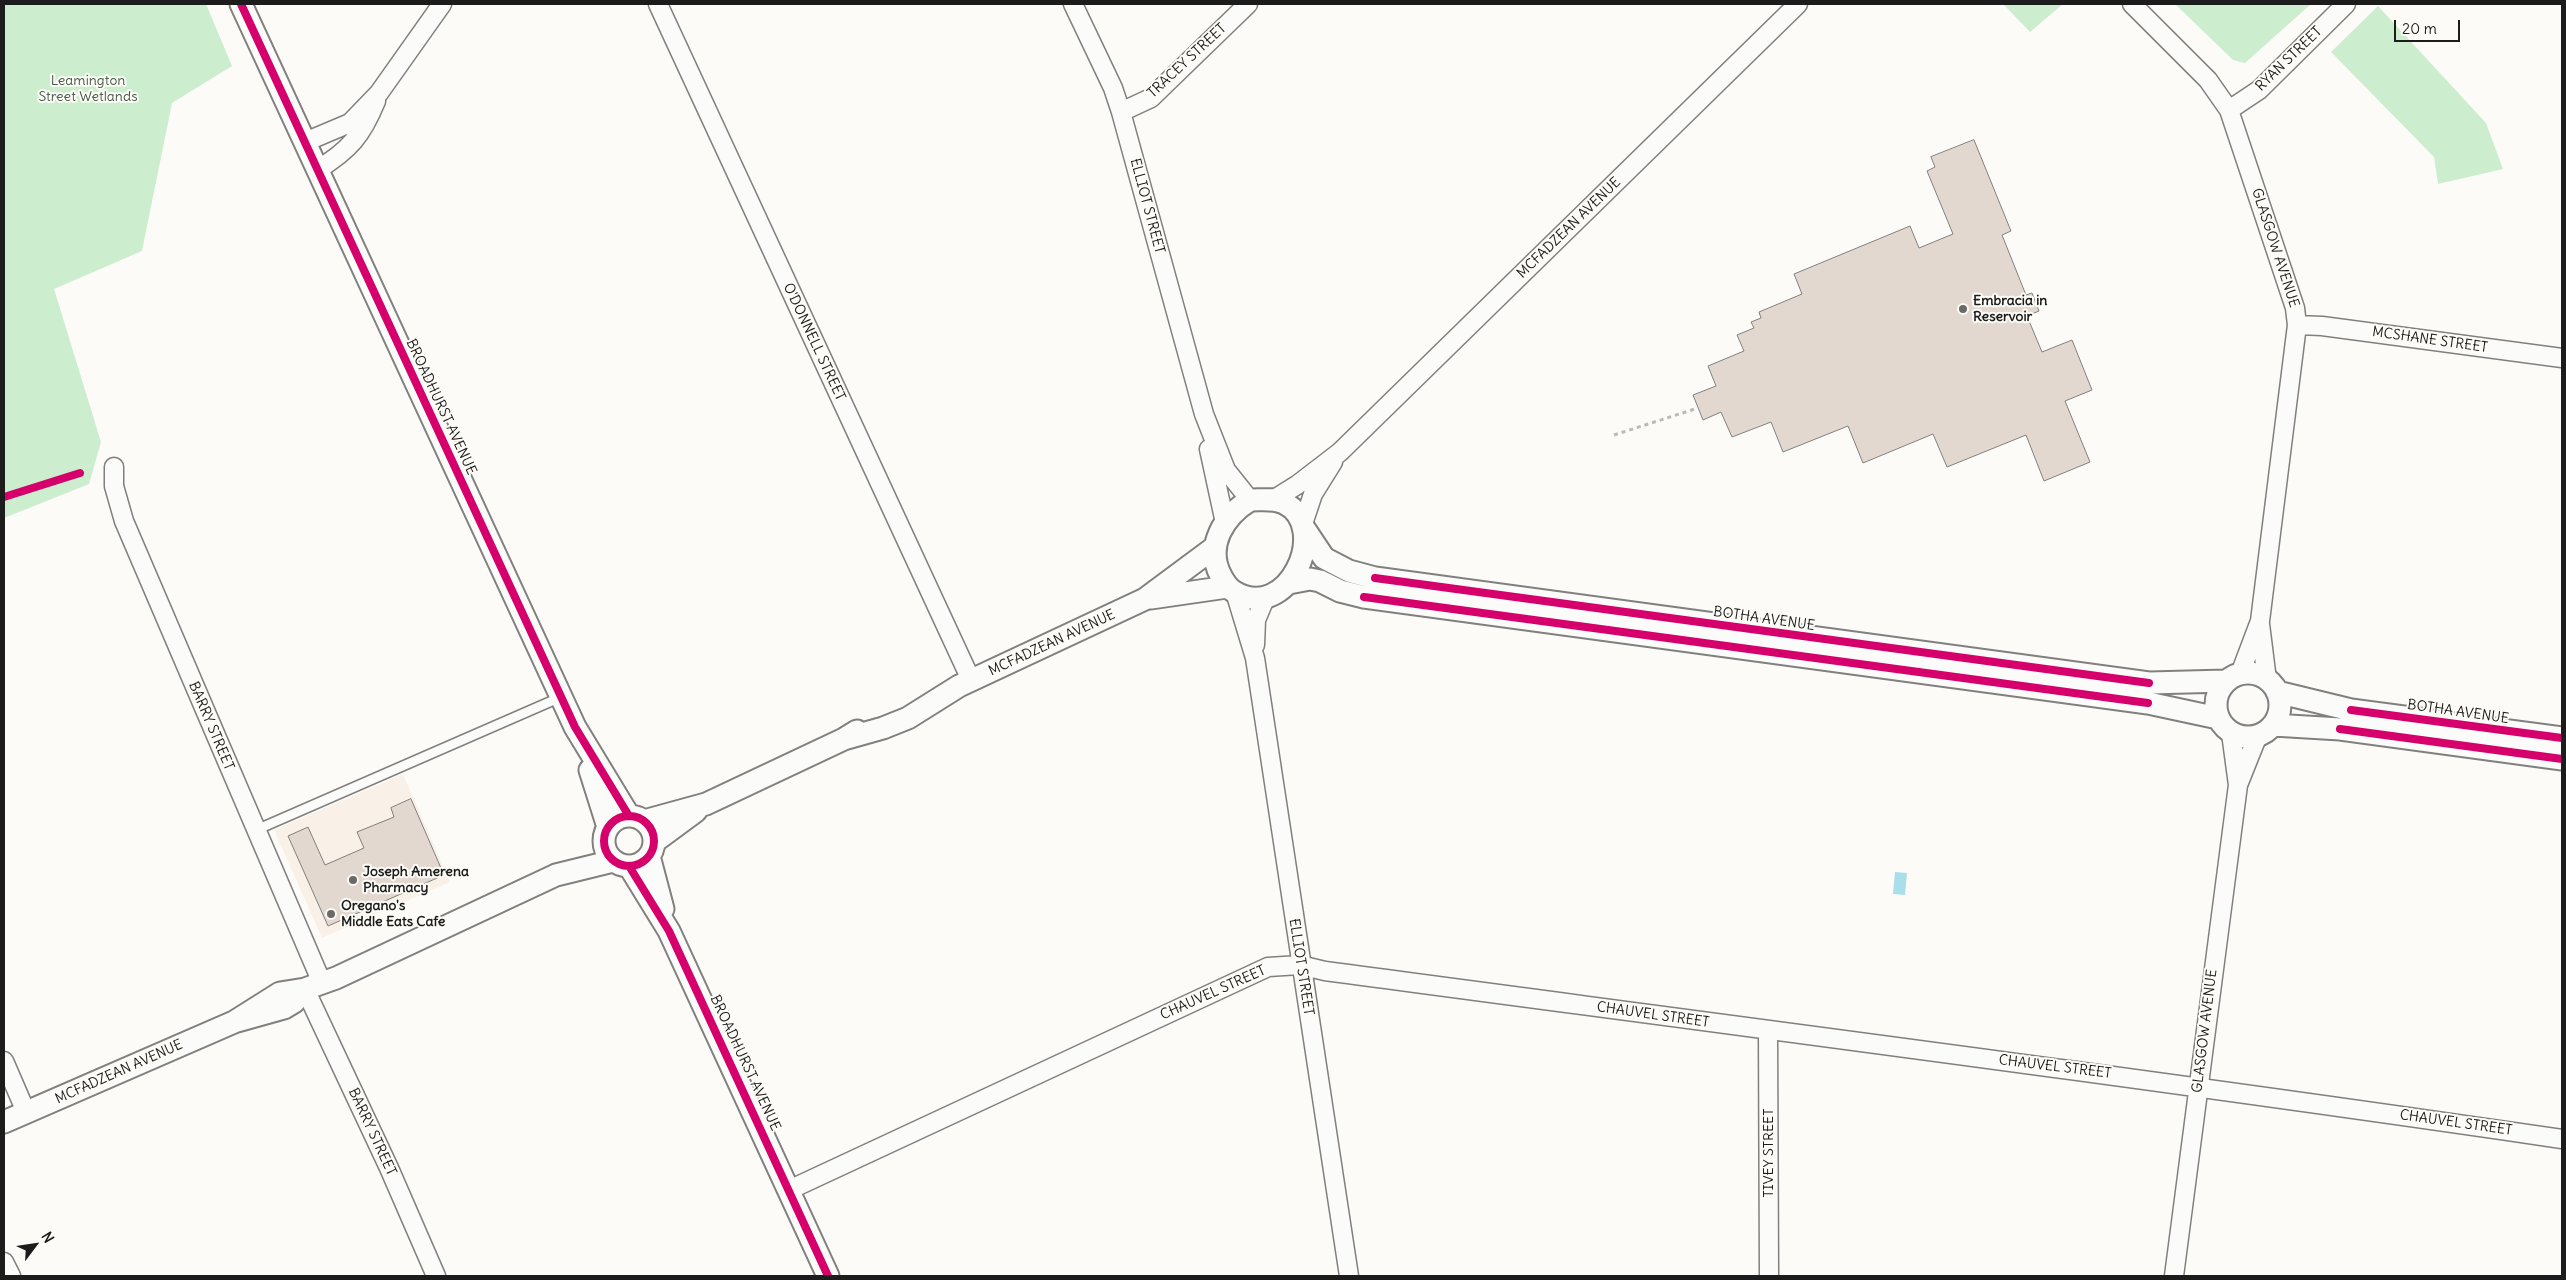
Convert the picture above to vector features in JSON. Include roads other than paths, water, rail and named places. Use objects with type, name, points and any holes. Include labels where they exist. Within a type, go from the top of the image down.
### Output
[{"type":"street","name":"BROADHURST AVENUE","points":[[241,4],[575,727],[606,834]]},
{"type":"street","points":[[305,142],[350,123],[379,94],[442,4]]},
{"type":"street","name":"O'DONNELL STREET","points":[[658,4],[965,683]]},
{"type":"street","name":"ELLIOT STREET","points":[[1073,4],[1113,88],[1204,414],[1226,470],[1236,485],[1250,500]]},
{"type":"street","name":"TRACEY STREET","points":[[1120,112],[1151,98],[1248,4]]},
{"type":"street","name":"MCFADZEAN AVENUE","points":[[1273,500],[1297,485],[1340,452],[1798,4]]},
{"type":"street","name":"GLASGOW AVENUE","points":[[2132,4],[2208,80],[2229,110],[2270,228],[2295,308],[2297,325],[2260,621],[2272,686]]},
{"type":"street","name":"RYAN STREET","points":[[2229,110],[2258,90],[2346,4]]},
{"type":"street","points":[[318,170],[350,148],[366,125],[379,94]]},
{"type":"street","name":"MCSHANE STREET","points":[[2297,325],[2322,326],[2562,358]]},
{"type":"street","name":"ELLIOT STREET","points":[[1204,414],[1210,461],[1222,504],[1225,523]]},
{"type":"street","name":"MCFADZEAN AVENUE","points":[[1303,526],[1313,494],[1340,452]]},
{"type":"street","name":"BARRY STREET","points":[[114,467],[114,486],[124,521],[256,830],[313,986],[436,1276]]},
{"type":"street","points":[[1250,500],[1273,500],[1285,504],[1296,512],[1303,526],[1304,545],[1300,564],[1289,583],[1277,594],[1246,597],[1231,590],[1216,567],[1214,547],[1225,523],[1236,509],[1250,500]]},
{"type":"street","name":"BOTHA AVENUE","points":[[1303,526],[1324,558],[1350,571],[1520,609]]},
{"type":"street","name":"MCFADZEAN AVENUE","points":[[636,818],[706,804],[844,739],[883,728],[908,718],[965,683],[1145,599],[1214,547]]},
{"type":"street","name":"BOTHA AVENUE","points":[[1289,583],[1310,579],[1320,581],[1340,591],[1364,597],[1520,609],[1969,669],[2148,703],[2225,726]]},
{"type":"street","name":"MCFADZEAN AVENUE","points":[[1145,599],[1231,590]]},
{"type":"street","name":"ELLIOT STREET","points":[[1231,590],[1255,658]]},
{"type":"street","name":"ELLIOT STREET","points":[[1266,596],[1256,620],[1255,658],[1348,1276]]},
{"type":"street","name":"GLASGOW AVENUE","points":[[2233,677],[2260,621]]},
{"type":"street","name":"BOTHA AVENUE","points":[[1969,669],[2149,683],[2233,677]]},
{"type":"street","points":[[2266,730],[2280,709],[2272,686],[2259,675],[2233,677],[2216,698],[2225,726],[2240,736],[2266,730],[2340,729],[2562,759]]},
{"type":"street","name":"BOTHA AVENUE","points":[[2272,686],[2351,710],[2562,738]]},
{"type":"street","name":"GLASGOW AVENUE","points":[[2225,726],[2238,785]]},
{"type":"street","name":"BROADHURST AVENUE","points":[[575,727],[636,818]]},
{"type":"street","name":"GLASGOW AVENUE","points":[[2174,1276],[2238,785],[2266,730]]},
{"type":"street","name":"MCFADZEAN AVENUE","points":[[652,849],[706,804]]},
{"type":"street","points":[[636,818],[649,827],[652,849],[644,861],[621,863],[605,848],[606,834],[613,821],[636,818]]},
{"type":"street","name":"MCFADZEAN AVENUE","points":[[556,875],[606,834]]},
{"type":"street","name":"BROADHURST AVENUE","points":[[652,849],[669,931]]},
{"type":"street","name":"BROADHURST AVENUE","points":[[621,863],[669,931],[828,1276]]},
{"type":"street","name":"MCFADZEAN AVENUE","points":[[4,1122],[234,1022],[284,1008],[313,986],[556,875],[621,863]]},
{"type":"street","name":"CHAUVEL STREET","points":[[789,1190],[1268,967],[1300,965],[1325,970],[1768,1030],[2198,1086],[2562,1138]]},
{"type":"street","name":"TIVEY STREET","points":[[1768,1030],[1769,1276]]},
{"type":"street","points":[[4,1061],[26,1112]]},
{"type":"street","points":[[4,1262],[10,1276]]},
{"type":"lane","points":[[256,830],[561,696]]},
{"type":"water","points":[[1895,872],[1907,873],[1905,895],[1893,894]]},
{"type":"place","name":"Embracia in Reservoir","points":[[1963,309]]},
{"type":"place","name":"Joseph Amerena Pharmacy","points":[[353,880]]},
{"type":"place","name":"Oregano's Middle Eats Cafe","points":[[331,914]]},
{"type":"park label","name":"Leamington Street Wetlands","points":[[88,89]]}]
